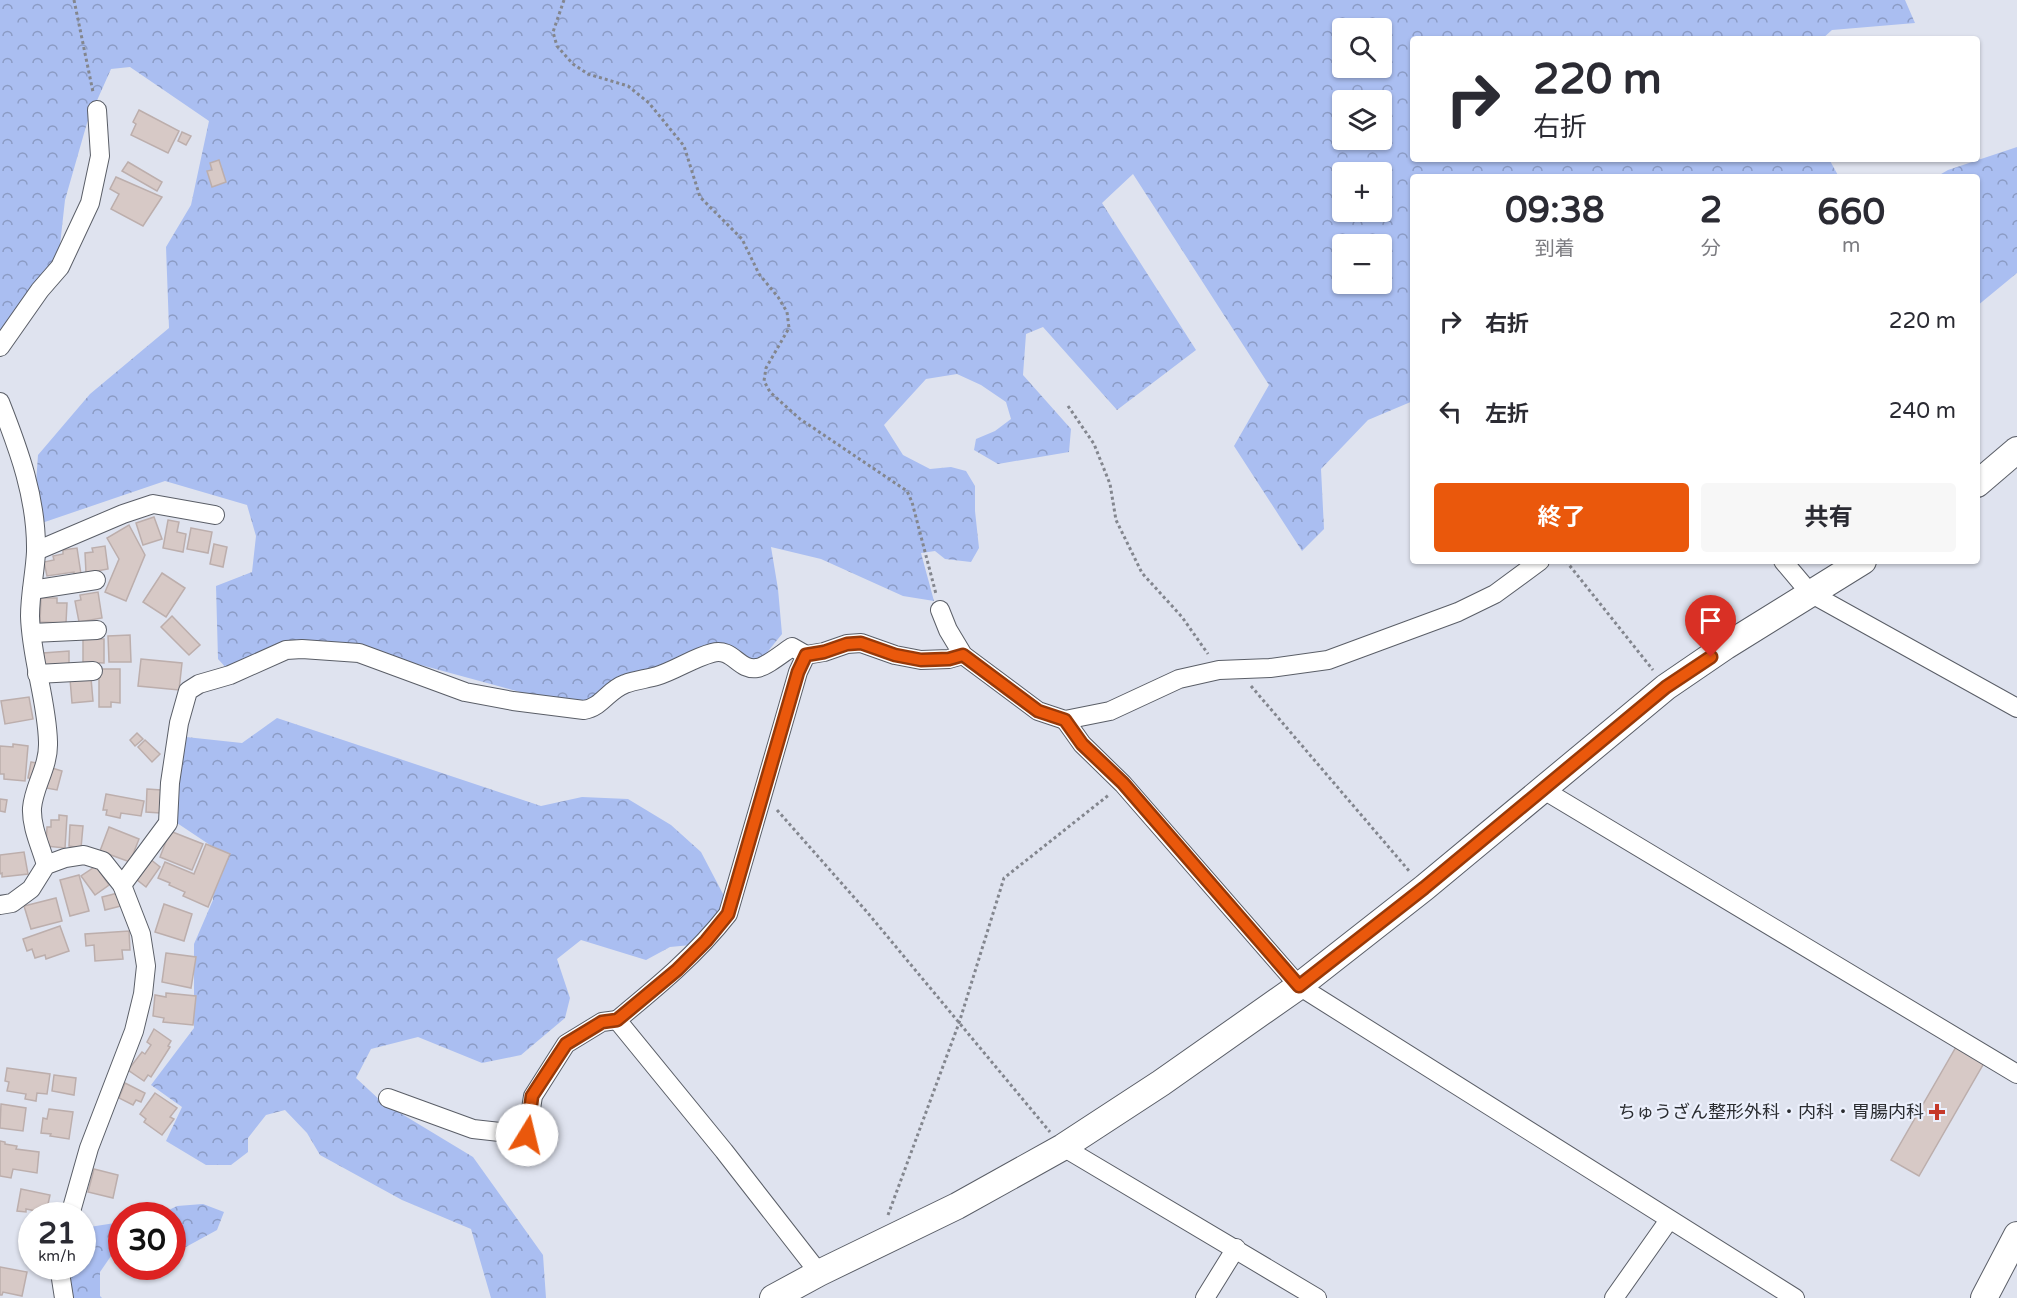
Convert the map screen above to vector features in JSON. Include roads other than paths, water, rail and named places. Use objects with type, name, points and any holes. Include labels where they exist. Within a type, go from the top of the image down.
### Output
[{"type":"street","points":[[0,347],[40,290],[60,267],[90,203],[100,156],[97,110]]},
{"type":"street","points":[[0,402],[22,460],[30,490],[36,550],[30,616],[37,674],[48,731],[49,756],[32,806],[32,822],[46,865]]},
{"type":"street","points":[[1980,481],[2017,450]]},
{"type":"street","points":[[36,550],[153,504],[215,515]]},
{"type":"street","points":[[940,610],[948,630],[963,655],[1038,711],[1065,720],[1110,711],[1179,679],[1228,669],[1270,668],[1328,660],[1458,612],[1495,594],[1536,564]]},
{"type":"street","points":[[1786,564],[1810,593],[2017,708]]},
{"type":"street","points":[[773,1298],[957,1206],[1063,1147],[1161,1083],[1299,986],[1424,888],[1666,687],[1858,564]]},
{"type":"street","points":[[32,590],[96,580]]},
{"type":"street","points":[[32,633],[97,630]]},
{"type":"street","points":[[122,885],[168,823],[171,773],[179,723],[188,691],[198,684],[230,675],[286,650],[302,648],[359,653],[465,692],[513,702],[584,710],[595,708],[614,690],[625,684],[657,676],[712,653],[722,652],[732,655],[748,667],[759,668],[792,647],[806,655],[847,644],[861,643],[895,655],[921,660],[949,659],[963,655]]},
{"type":"street","points":[[388,1098],[473,1129],[527,1135],[532,1096],[566,1044],[602,1022],[617,1020],[677,970],[706,941],[728,914],[798,672],[806,655]]},
{"type":"street","points":[[37,674],[93,671]]},
{"type":"street","points":[[1065,720],[1082,744],[1123,783],[1299,986],[1795,1298]]},
{"type":"street","points":[[1542,789],[2017,1074]]},
{"type":"street","points":[[0,905],[12,903],[32,889],[46,865],[65,858],[84,855],[103,861],[122,885],[141,934],[146,966],[143,994],[134,1032],[88,1148],[73,1202]]},
{"type":"street","points":[[617,1020],[724,1151],[819,1273]]},
{"type":"street","points":[[1063,1147],[1317,1298]]},
{"type":"street","points":[[1614,1298],[1669,1220]]},
{"type":"street","points":[[1984,1298],[2017,1234]]},
{"type":"street","points":[[1205,1298],[1236,1248]]},
{"type":"street","points":[[61,1280],[64,1298]]},
{"type":"place","name":"ちゅうざん整形外科・内科・胃腸内科","points":[[1937,1112]]}]
